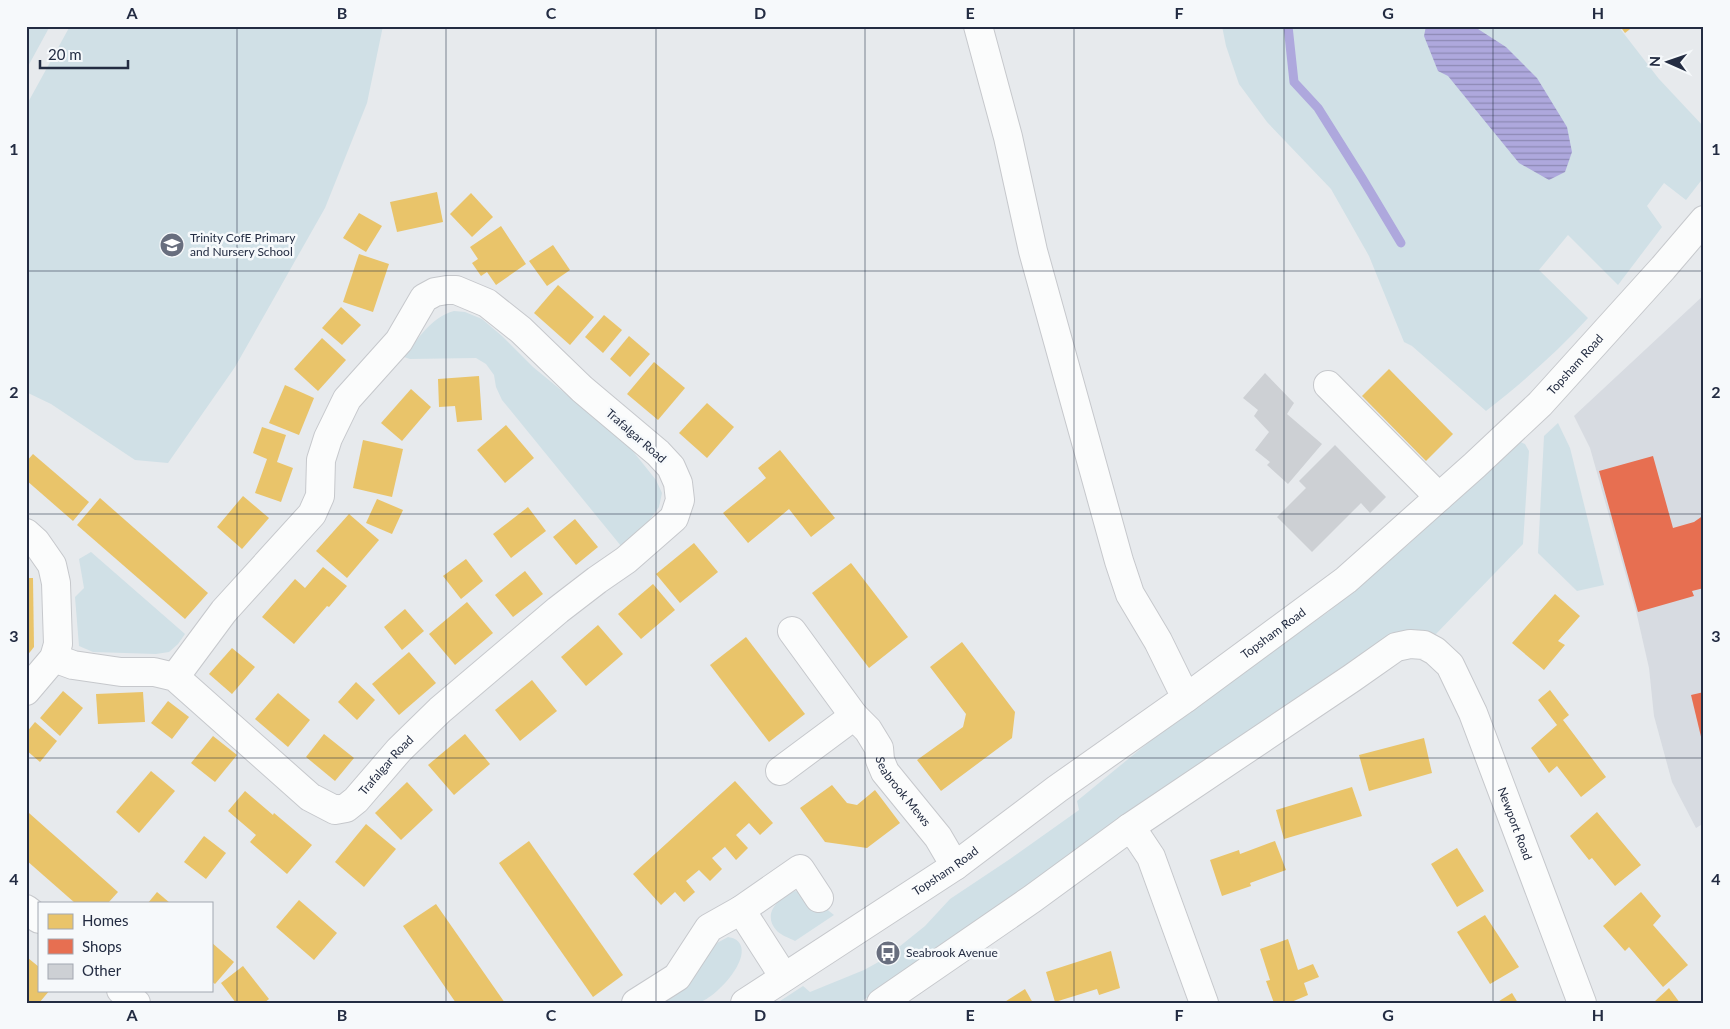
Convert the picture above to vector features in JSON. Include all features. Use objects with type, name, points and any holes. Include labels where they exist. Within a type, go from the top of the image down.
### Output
[{"type":"street","points":[[978,26],[1008,137],[1033,251],[1119,560],[1130,594],[1158,641],[1186,698]]},
{"type":"street","name":"Topsham Road","points":[[745,1003],[955,866],[1071,779],[1186,698],[1346,580],[1540,404],[1704,220]]},
{"type":"street","name":"Trafalgar Road","points":[[54,658],[83,667],[121,672],[154,672],[175,677],[310,796],[335,810],[346,808],[356,800],[399,750],[440,710],[558,610],[626,560],[674,518],[680,500],[678,483],[671,467],[658,453],[582,389],[521,330],[487,303],[456,290],[435,292],[424,298],[399,341],[347,399],[328,438],[321,460],[320,496],[312,514],[224,611],[175,677]]},
{"type":"street","points":[[1328,385],[1439,497]]},
{"type":"street","points":[[26,533],[36,542],[52,565],[56,584],[58,644],[54,658],[26,691]]},
{"type":"street","name":"Seabrook Mews","points":[[792,631],[854,716],[868,730],[879,748],[880,760],[885,772],[938,837],[955,866]]},
{"type":"street","name":"Newport Road","points":[[1130,828],[1396,647],[1410,644],[1424,645],[1435,651],[1450,666],[1473,713],[1582,1003]]},
{"type":"street","points":[[780,771],[854,716]]},
{"type":"street","points":[[881,1003],[1032,899],[1130,828],[1152,857],[1204,1003]]},
{"type":"street","points":[[636,1003],[677,977],[709,928],[742,910],[800,869],[819,898]]},
{"type":"street","points":[[26,909],[38,918]]},
{"type":"street","points":[[742,910],[784,977]]},
{"type":"shaded area","points":[[26,26],[50,26],[26,70]]},
{"type":"shaded area","name":"Trinity CofE Primary and Nursery School","points":[[70,26],[383,26],[367,103],[325,208],[235,367],[168,463],[135,460],[51,404],[26,392],[26,106]]},
{"type":"shaded area","points":[[1222,26],[1618,26],[1659,79],[1704,127],[1704,177],[1686,200],[1664,183],[1647,206],[1662,227],[1618,285],[1568,235],[1539,270],[1588,318],[1539,367],[1486,411],[1412,346],[1404,342],[1369,256],[1331,189],[1267,122],[1239,84],[1226,46]]},
{"type":"shaded area","points":[[1426,26],[1440,29],[1441,26],[1474,26],[1506,47],[1537,78],[1567,127],[1572,152],[1565,172],[1549,180],[1519,163],[1448,76],[1438,71],[1424,36]]},
{"type":"shaded area","points":[[1704,295],[1704,823],[1696,828],[1672,782],[1654,716],[1649,668],[1636,611],[1590,448],[1574,416]]},
{"type":"shaded area","points":[[454,311],[465,312],[482,319],[533,367],[628,445],[656,480],[662,493],[659,507],[645,526],[621,546],[502,400],[496,387],[494,375],[486,364],[476,358],[410,359],[404,357],[432,323],[438,318]]},
{"type":"shaded area","points":[[1558,423],[1570,448],[1604,585],[1577,591],[1538,553],[1544,436]]},
{"type":"shaded area","points":[[1518,441],[1525,444],[1529,451],[1523,544],[1435,635],[1420,630],[1407,630],[1380,641],[859,1003],[777,1003],[803,986],[810,992],[864,970],[884,959],[925,926],[950,899],[1079,810],[1077,801],[1177,719],[1328,612],[1410,543]]},
{"type":"shaded area","points":[[91,552],[185,634],[169,652],[156,654],[93,652],[79,646],[75,597],[84,588],[79,559]]},
{"type":"shaded area","points":[[795,891],[809,895],[834,915],[795,941],[777,931],[773,925],[771,912],[783,897]]},
{"type":"shaded area","points":[[728,937],[733,938],[740,944],[742,952],[740,960],[729,979],[713,995],[698,1003],[660,1003],[698,967],[715,944]]},
{"type":"building: Homes","points":[[1620,26],[1634,26],[1625,33]]},
{"type":"building: Homes","points":[[437,192],[443,222],[397,232],[390,202]]},
{"type":"building: Homes","points":[[471,193],[493,217],[472,237],[450,214]]},
{"type":"building: Homes","points":[[359,213],[382,226],[366,252],[343,238]]},
{"type":"building: Homes","points":[[501,226],[526,264],[496,285],[487,272],[481,276],[472,263],[478,259],[470,247]]},
{"type":"building: Homes","points":[[553,245],[570,270],[547,286],[529,261]]},
{"type":"building: Homes","points":[[359,254],[389,264],[373,312],[343,302]]},
{"type":"building: Homes","points":[[558,285],[594,317],[570,345],[534,313]]},
{"type":"building: Homes","points":[[341,307],[361,325],[342,345],[322,328]]},
{"type":"building: Homes","points":[[604,315],[622,330],[603,353],[585,337]]},
{"type":"building: Homes","points":[[629,336],[650,354],[630,377],[610,359]]},
{"type":"building: Homes","points":[[322,338],[346,360],[318,391],[294,369]]},
{"type":"building: Homes","points":[[654,362],[685,388],[658,420],[627,394]]},
{"type":"building: Homes","points":[[1389,369],[1453,434],[1426,461],[1362,396]]},
{"type":"building: Homes","points":[[479,376],[482,420],[457,422],[455,406],[439,407],[438,379]]},
{"type":"building: Homes","points":[[285,385],[314,398],[299,435],[269,423]]},
{"type":"building: Homes","points":[[411,389],[431,407],[402,441],[381,423]]},
{"type":"building: Homes","points":[[707,403],[734,427],[707,458],[679,433]]},
{"type":"building: Homes","points":[[506,425],[534,458],[505,483],[477,450]]},
{"type":"building: Homes","points":[[262,427],[286,435],[277,462],[293,468],[281,502],[255,493],[267,459],[253,453]]},
{"type":"building: Homes","points":[[363,440],[403,449],[392,497],[353,488]]},
{"type":"building: Homes","points":[[780,450],[835,518],[811,537],[789,509],[748,543],[723,513],[766,478],[758,468]]},
{"type":"building: Homes","points":[[33,454],[89,502],[73,521],[26,480],[26,462]]},
{"type":"building: Homes","points":[[243,496],[269,518],[242,549],[217,527]]},
{"type":"building: Homes","points":[[100,498],[208,593],[185,619],[77,525]]},
{"type":"building: Homes","points":[[377,499],[403,510],[392,534],[366,523]]},
{"type":"building: Homes","points":[[528,507],[546,531],[511,558],[493,534]]},
{"type":"building: Homes","points":[[349,514],[379,540],[347,578],[316,551]]},
{"type":"building: Homes","points":[[575,519],[598,547],[576,565],[553,537]]},
{"type":"building: Homes","points":[[694,543],[718,572],[680,603],[656,574]]},
{"type":"building: Homes","points":[[466,559],[483,581],[461,599],[443,576]]},
{"type":"building: Homes","points":[[851,563],[908,637],[869,668],[812,593]]},
{"type":"building: Homes","points":[[323,567],[347,586],[294,644],[262,617],[295,579],[305,588]]},
{"type":"building: Homes","points":[[525,571],[543,594],[513,617],[495,595]]},
{"type":"building: Homes","points":[[26,578],[33,578],[34,647],[26,657]]},
{"type":"building: Homes","points":[[653,584],[675,610],[641,639],[618,614]]},
{"type":"building: Homes","points":[[1555,594],[1580,616],[1558,641],[1565,645],[1544,670],[1512,643]]},
{"type":"building: Homes","points":[[467,602],[493,633],[455,665],[429,634]]},
{"type":"building: Homes","points":[[405,609],[424,631],[402,650],[384,627]]},
{"type":"building: Homes","points":[[598,625],[623,654],[586,686],[561,657]]},
{"type":"building: Homes","points":[[746,637],[805,714],[769,742],[710,665]]},
{"type":"building: Homes","points":[[962,642],[1015,712],[1012,738],[941,791],[917,760],[963,727],[966,714],[930,667]]},
{"type":"building: Homes","points":[[232,648],[255,667],[232,694],[209,674]]},
{"type":"building: Homes","points":[[409,652],[436,683],[399,715],[372,684]]},
{"type":"building: Homes","points":[[532,680],[557,711],[520,741],[495,710]]},
{"type":"building: Homes","points":[[356,682],[375,700],[357,720],[338,702]]},
{"type":"building: Homes","points":[[1550,690],[1569,715],[1563,720],[1606,777],[1581,797],[1557,766],[1549,773],[1531,748],[1557,725],[1538,700]]},
{"type":"building: Homes","points":[[63,691],[83,708],[60,736],[40,718]]},
{"type":"building: Homes","points":[[143,692],[145,722],[98,724],[96,694]]},
{"type":"building: Homes","points":[[278,693],[310,720],[288,747],[255,719]]},
{"type":"building: Homes","points":[[168,701],[189,717],[172,739],[151,723]]},
{"type":"building: Homes","points":[[35,722],[57,741],[40,762],[26,750],[26,733]]},
{"type":"building: Homes","points":[[324,734],[354,758],[335,781],[306,757]]},
{"type":"building: Homes","points":[[465,734],[490,764],[454,795],[428,765]]},
{"type":"building: Homes","points":[[213,736],[237,755],[215,782],[191,763]]},
{"type":"building: Homes","points":[[1424,738],[1432,773],[1369,791],[1359,755]]},
{"type":"building: Homes","points":[[151,771],[175,791],[139,833],[116,812]]},
{"type":"building: Homes","points":[[735,781],[773,823],[760,835],[749,823],[736,835],[748,848],[736,860],[725,847],[712,858],[722,869],[710,881],[699,870],[686,881],[695,892],[684,902],[675,892],[661,905],[633,874]]},
{"type":"building: Homes","points":[[407,782],[433,810],[401,840],[375,813]]},
{"type":"building: Homes","points":[[832,785],[847,803],[857,805],[875,790],[900,823],[867,848],[825,842],[800,808]]},
{"type":"building: Homes","points":[[1352,787],[1362,816],[1284,839],[1276,810]]},
{"type":"building: Homes","points":[[245,791],[312,845],[287,874],[250,842],[256,835],[228,811]]},
{"type":"building: Homes","points":[[1597,812],[1641,865],[1615,886],[1592,858],[1589,860],[1570,836]]},
{"type":"building: Homes","points":[[29,813],[118,892],[109,902],[74,902],[26,860],[26,816]]},
{"type":"building: Homes","points":[[366,824],[396,849],[364,887],[335,862]]},
{"type":"building: Homes","points":[[204,836],[226,853],[206,879],[184,862]]},
{"type":"building: Homes","points":[[529,841],[623,975],[593,997],[499,863]]},
{"type":"building: Homes","points":[[1275,841],[1286,870],[1250,883],[1251,886],[1222,896],[1210,860],[1239,850],[1240,854]]},
{"type":"building: Homes","points":[[1457,848],[1484,891],[1457,907],[1431,864]]},
{"type":"building: Homes","points":[[157,892],[169,902],[149,902]]},
{"type":"building: Homes","points":[[1641,892],[1661,916],[1653,925],[1688,965],[1663,987],[1629,947],[1625,951],[1603,926]]},
{"type":"building: Homes","points":[[299,900],[337,933],[314,960],[276,927]]},
{"type":"building: Homes","points":[[436,904],[505,1003],[456,1003],[403,926]]},
{"type":"building: Homes","points":[[1485,915],[1519,967],[1490,984],[1457,932]]},
{"type":"building: Homes","points":[[1288,939],[1298,970],[1313,964],[1319,977],[1304,983],[1308,995],[1289,1003],[1274,1003],[1266,981],[1270,980],[1260,949]]},
{"type":"building: Homes","points":[[212,943],[234,962],[215,984],[212,982]]},
{"type":"building: Homes","points":[[1111,951],[1120,988],[1099,995],[1097,989],[1055,1002],[1046,972]]},
{"type":"building: Homes","points":[[28,958],[38,966],[38,992],[48,992],[39,1003],[26,1003],[26,960]]},
{"type":"building: Homes","points":[[243,966],[269,999],[264,1003],[236,1003],[221,983]]},
{"type":"building: Homes","points":[[1669,988],[1680,1003],[1653,1003]]},
{"type":"building: Homes","points":[[1025,989],[1033,1003],[1003,1003]]},
{"type":"building: Homes","points":[[1512,993],[1518,1003],[1496,1003]]},
{"type":"building: Shops","points":[[1653,456],[1673,528],[1694,522],[1704,515],[1704,588],[1692,591],[1694,596],[1638,612],[1599,471]]},
{"type":"building: Shops","points":[[1704,692],[1704,745],[1703,745],[1691,695]]},
{"type":"building: Other","points":[[1265,373],[1294,403],[1287,414],[1322,444],[1288,484],[1267,465],[1270,462],[1255,450],[1269,432],[1254,416],[1258,410],[1243,398]]},
{"type":"building: Other","points":[[1335,445],[1386,497],[1370,513],[1361,503],[1312,552],[1277,517],[1306,488],[1299,481]]},
{"type":"waterway","points":[[1288,26],[1294,82],[1318,108],[1401,243]]},
{"type":"place","name":"Trinity CofE Primary and Nursery School","points":[[172,245]]},
{"type":"place","name":"Seabrook Avenue","points":[[888,953]]}]
